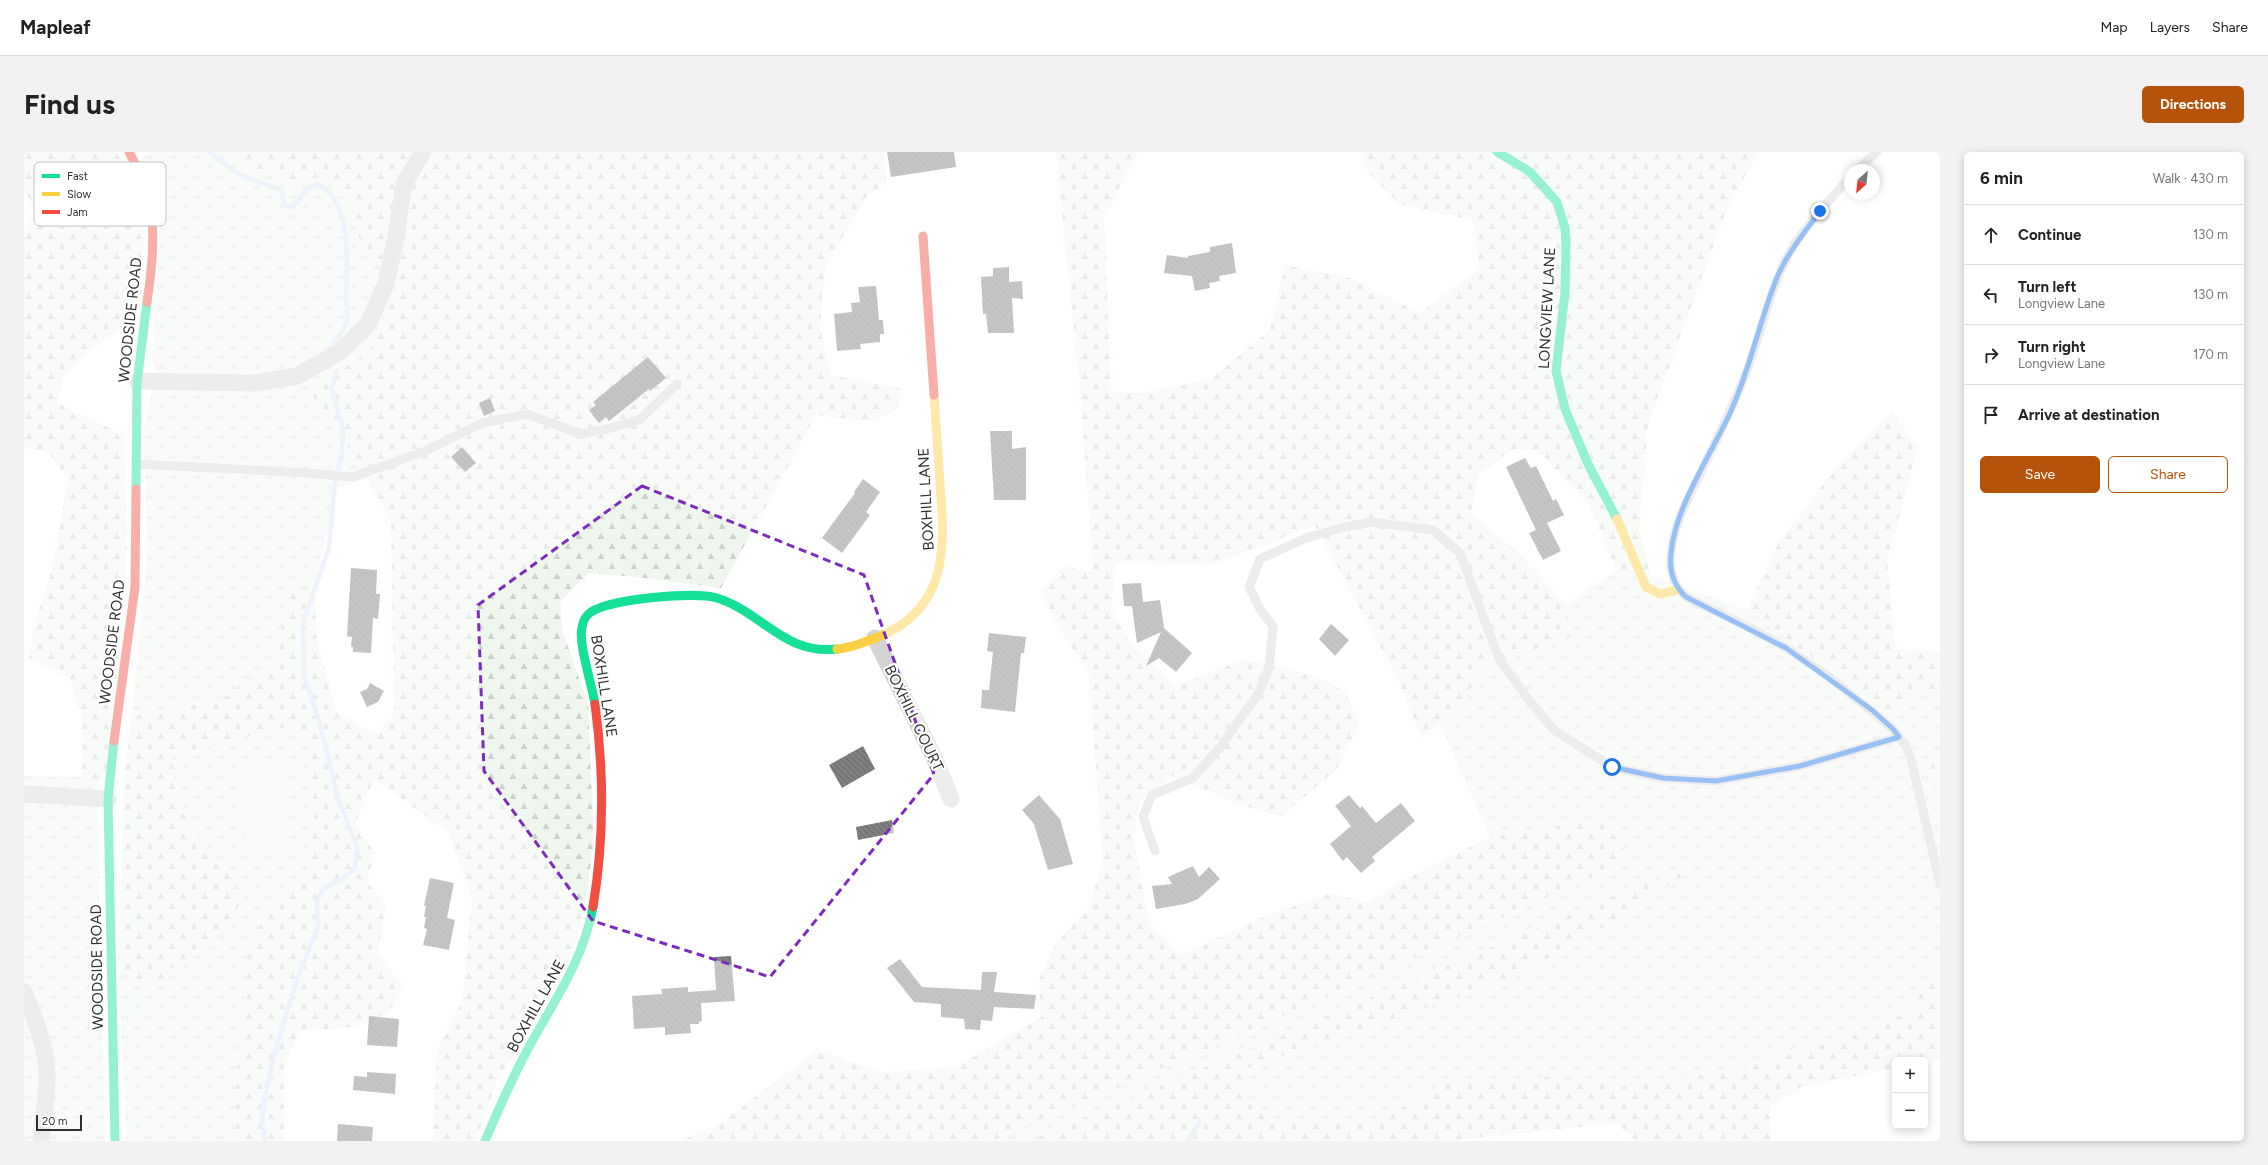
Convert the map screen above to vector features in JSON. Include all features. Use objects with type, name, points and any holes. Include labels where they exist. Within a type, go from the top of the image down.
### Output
[{"type":"street","name":"WOODSIDE ROAD","points":[[129,152],[134,162]]},
{"type":"street","points":[[137,381],[254,383],[297,376],[341,351],[368,324],[386,284],[396,237],[404,184],[423,152]]},
{"type":"street","name":"LONGVIEW LANE","points":[[1497,152],[1529,171],[1548,191],[1559,207],[1565,228],[1565,285],[1556,371],[1565,409],[1588,464],[1616,518],[1632,561],[1646,587],[1660,594],[1678,590]]},
{"type":"street","name":"WOODSIDE ROAD","points":[[115,1141],[108,799],[110,768],[134,588],[138,539],[135,426],[137,381],[150,278],[152,238],[150,226]]},
{"type":"street","name":"BOXHILL LANE","points":[[485,1141],[499,1107],[529,1046],[578,959],[589,926],[596,884],[602,795],[600,756],[594,703],[581,631],[586,616],[593,610],[629,601],[698,594],[723,600],[793,643],[811,648],[833,650],[855,647],[899,627],[921,605],[938,576],[944,551],[944,525],[923,236]]},
{"type":"street","name":"BOXHILL COURT","points":[[875,638],[934,757],[951,799]]},
{"type":"street","points":[[24,794],[108,799]]},
{"type":"street","points":[[24,992],[34,1014],[46,1063],[47,1078],[41,1141]]},
{"type":"lane","points":[[1864,164],[1877,152]]},
{"type":"lane","points":[[1844,184],[1820,211],[1795,245],[1776,279],[1745,375],[1731,411],[1688,498],[1677,527],[1671,551],[1670,565],[1678,590],[1697,603],[1752,629],[1786,648],[1872,710],[1893,729],[1906,746],[1915,773],[1940,884]]},
{"type":"lane","points":[[136,464],[326,475],[352,478],[423,452],[482,423],[527,414],[581,434],[607,429],[639,420],[677,384]]},
{"type":"lane","points":[[1155,851],[1143,817],[1152,795],[1193,778],[1221,746],[1258,694],[1269,668],[1273,626],[1261,611],[1248,587],[1260,559],[1306,538],[1345,527],[1371,522],[1432,530],[1460,553],[1500,659],[1528,699],[1554,730],[1612,767],[1663,778],[1716,781],[1800,766],[1899,737]]},
{"type":"highlighted area","points":[[642,486],[864,575],[934,774],[770,977],[593,921],[484,771],[478,605]]},
{"type":"green space","points":[[24,152],[116,152],[124,162],[34,162],[34,211],[24,188]]},
{"type":"green space","points":[[149,152],[220,152],[292,184],[317,177],[348,194],[363,253],[401,272],[370,350],[310,392],[345,442],[366,478],[337,489],[314,586],[291,590],[273,660],[222,699],[132,716],[148,545],[143,437],[156,371],[152,357],[160,226],[166,226],[166,162],[143,162],[141,156]]},
{"type":"green space","points":[[220,152],[884,152],[886,183],[867,196],[825,267],[820,327],[831,375],[902,389],[896,410],[869,421],[816,415],[721,588],[636,577],[589,573],[560,602],[562,629],[588,704],[594,843],[582,923],[566,969],[497,1081],[476,1141],[433,1141],[437,1050],[462,1001],[472,899],[449,833],[374,779],[355,824],[375,853],[367,881],[386,907],[377,955],[404,986],[389,1010],[380,1017],[359,1025],[347,1027],[300,1030],[284,1067],[284,1141],[233,1141],[238,1061],[250,941],[273,905],[307,865],[314,831],[311,739],[290,726],[172,757],[176,799],[199,840],[233,878],[244,898],[211,946],[169,969],[160,986],[118,972],[125,767],[132,716],[222,699],[273,660],[291,590],[314,586],[317,640],[336,711],[376,735],[394,712],[391,520],[345,442],[310,392],[370,350],[401,272],[363,253],[348,194],[317,177],[292,184]]},
{"type":"green space","points":[[1056,152],[1138,152],[1104,218],[1111,391],[1140,393],[1211,379],[1270,330],[1285,265],[1350,278],[1420,313],[1480,268],[1472,220],[1399,204],[1362,166],[1365,152],[1758,152],[1727,209],[1648,425],[1639,529],[1651,575],[1617,570],[1589,505],[1539,451],[1513,449],[1479,474],[1471,515],[1520,554],[1565,604],[1571,636],[1481,669],[1462,706],[1422,738],[1396,676],[1315,525],[1213,564],[1116,563],[1111,609],[1131,644],[1176,686],[1244,659],[1315,676],[1346,692],[1359,725],[1336,770],[1280,817],[1236,803],[1172,776],[1139,802],[1134,841],[1149,922],[1181,955],[1258,919],[1331,893],[1368,903],[1402,881],[1490,837],[1602,818],[1631,859],[1284,1016],[992,1141],[680,1141],[719,1124],[818,1050],[880,1072],[954,1068],[1041,1017],[1039,980],[1055,945],[1088,908],[1103,862],[1089,674],[1054,620],[1042,592],[1064,566],[1093,572],[1080,389]]},
{"type":"green space","points":[[34,215],[34,226],[143,226],[144,234],[137,320],[97,345],[62,379],[57,403],[124,435],[127,546],[110,768],[97,786],[82,777],[83,720],[69,678],[29,658],[35,624],[54,561],[68,479],[48,452],[24,448],[24,234]]},
{"type":"green space","points":[[1892,411],[1918,448],[1887,560],[1896,649],[1940,651],[1940,686],[1884,710],[1747,610],[1778,544],[1834,470]]},
{"type":"green space","points":[[1617,570],[1651,575],[1747,610],[1884,710],[1940,686],[1940,754],[1931,765],[1940,839],[1940,960],[1912,1008],[1878,1028],[1744,1068],[1623,1087],[1555,1075],[1511,1084],[1451,1080],[1380,1119],[1272,1124],[1242,1094],[1248,1069],[1513,978],[1644,903],[1690,871],[1680,868],[1029,1141],[992,1141],[1284,1016],[1602,818],[1490,837],[1440,723],[1462,706],[1481,669],[1570,636],[1565,604]]},
{"type":"green space","points":[[290,726],[311,739],[314,831],[307,865],[273,905],[238,1061],[233,1141],[127,1141],[118,972],[160,985],[169,969],[211,946],[233,878],[199,840],[176,799],[172,757]]},
{"type":"green space","points":[[1940,754],[1940,839],[1931,765]]},
{"type":"green space","points":[[285,764],[289,848],[246,850],[241,766]]},
{"type":"green space","points":[[24,776],[82,777],[97,786],[105,1141],[24,1141]]},
{"type":"green space","points":[[1680,868],[1690,871],[1644,903],[1513,978],[1249,1068],[1242,1094],[1272,1124],[1380,1119],[1451,1080],[1511,1084],[1555,1075],[1623,1087],[1744,1068],[1878,1028],[1912,1008],[1940,960],[1940,1060],[1928,1062],[1928,1057],[1892,1057],[1892,1069],[1801,1087],[1770,1106],[1770,1141],[1634,1141],[1618,1123],[1449,1141],[1029,1141]]},
{"type":"building","points":[[887,152],[954,152],[956,167],[891,177]]},
{"type":"building","points":[[1232,243],[1236,273],[1219,276],[1220,281],[1209,283],[1210,288],[1195,291],[1192,276],[1164,273],[1167,255],[1188,258],[1188,256],[1210,252],[1210,247]]},
{"type":"building","points":[[1009,267],[1009,282],[1022,281],[1023,299],[1012,298],[1014,333],[988,333],[986,314],[983,314],[981,277],[993,276],[993,268]]},
{"type":"building","points":[[876,286],[879,320],[883,320],[884,334],[880,334],[880,342],[860,344],[861,349],[837,351],[834,314],[852,312],[851,303],[860,302],[858,287]]},
{"type":"building","points":[[648,357],[666,378],[650,391],[649,389],[609,421],[606,417],[599,423],[589,410],[596,405],[593,402]]},
{"type":"building","points":[[490,398],[495,411],[484,416],[479,403]]},
{"type":"building","points":[[990,431],[1012,431],[1012,449],[1026,447],[1026,500],[994,500]]},
{"type":"building","points":[[462,447],[476,463],[465,472],[451,457]]},
{"type":"building","points":[[1525,458],[1531,468],[1536,466],[1553,501],[1556,499],[1564,515],[1547,523],[1561,551],[1543,560],[1529,533],[1536,530],[1506,467]]},
{"type":"building","points":[[863,479],[880,492],[866,512],[870,515],[842,553],[822,538],[855,493],[854,492]]},
{"type":"building","points":[[351,568],[377,570],[376,594],[380,594],[378,619],[373,618],[371,653],[353,652],[353,647],[351,647],[352,637],[347,636]]},
{"type":"building","points":[[1141,583],[1143,602],[1160,600],[1164,628],[1192,653],[1176,672],[1159,658],[1146,666],[1161,632],[1137,643],[1132,606],[1124,606],[1122,584]]},
{"type":"building","points":[[1331,624],[1349,640],[1335,656],[1319,639]]},
{"type":"building","points":[[989,633],[1026,637],[1024,653],[1021,653],[1015,712],[981,708],[982,690],[989,690],[993,652],[987,651]]},
{"type":"building","points":[[370,683],[384,691],[378,702],[367,707],[360,692],[367,689]]},
{"type":"building","points":[[863,746],[875,769],[842,788],[829,765]]},
{"type":"building","points":[[1039,795],[1060,819],[1073,864],[1048,870],[1034,824],[1022,810]]},
{"type":"building","points":[[1349,795],[1360,808],[1362,806],[1376,823],[1401,803],[1415,821],[1372,857],[1375,861],[1361,873],[1347,857],[1343,861],[1330,844],[1351,826],[1335,806]]},
{"type":"building","points":[[892,820],[894,833],[858,840],[856,827]]},
{"type":"building","points":[[1193,866],[1199,877],[1209,867],[1220,879],[1198,899],[1185,904],[1156,909],[1152,886],[1172,884],[1168,877]]},
{"type":"building","points":[[430,878],[454,883],[447,918],[455,920],[449,950],[423,945],[427,929],[424,928],[426,906],[424,906]]},
{"type":"building","points":[[731,956],[735,1001],[701,1003],[702,1021],[699,1022],[699,1024],[690,1024],[691,1033],[665,1035],[665,1027],[634,1029],[632,996],[662,994],[661,989],[688,987],[688,992],[716,990],[714,957]]},
{"type":"building","points":[[900,959],[922,987],[981,990],[982,972],[997,972],[994,992],[1036,995],[1034,1009],[994,1007],[992,1021],[981,1020],[980,1030],[965,1029],[964,1019],[941,1017],[941,1004],[914,1002],[887,968]]},
{"type":"building","points":[[369,1016],[399,1019],[397,1047],[367,1045]]},
{"type":"building","points":[[367,1072],[396,1074],[395,1094],[353,1090],[354,1076],[367,1077]]},
{"type":"building","points":[[338,1124],[373,1127],[372,1141],[337,1141]]},
{"type":"waterway","points":[[209,152],[240,175],[281,190],[285,205],[293,207],[307,189],[318,184],[329,193],[337,205],[343,219],[346,235],[347,318],[344,328],[334,342]]},
{"type":"waterway","points":[[265,1141],[262,1120],[265,1096],[274,1055],[296,982],[318,926],[317,901],[323,889],[344,878],[355,868],[357,847],[338,798],[320,724],[304,675],[303,623],[329,548],[335,482],[342,454],[343,429],[332,390],[336,371]]},
{"type":"waterway","points":[[1188,1141],[1200,1121]]},
{"type":"traffic: fast","points":[[1497,152],[1529,171],[1557,202],[1565,228],[1566,244],[1565,292],[1556,371],[1565,409],[1588,464],[1617,519]]},
{"type":"traffic: fast","points":[[136,489],[137,383],[147,302]]},
{"type":"traffic: fast","points":[[595,704],[582,643],[582,625],[586,616],[591,612],[601,607],[616,603],[691,595],[717,598],[733,604],[774,631],[802,646],[818,649],[837,649]]},
{"type":"traffic: fast","points":[[114,741],[108,799],[115,1141]]},
{"type":"traffic: fast","points":[[485,1141],[518,1068],[559,995],[576,961],[589,926],[593,907]]},
{"type":"traffic: slow","points":[[837,649],[863,643],[901,625],[918,610],[930,593],[938,574],[941,552],[942,507],[934,395]]},
{"type":"traffic: slow","points":[[1617,519],[1646,587],[1660,594],[1678,590]]},
{"type":"traffic: jam","points":[[129,152],[134,162]]},
{"type":"traffic: jam","points":[[147,302],[151,271],[152,226]]},
{"type":"traffic: jam","points":[[923,236],[934,395]]},
{"type":"traffic: jam","points":[[114,741],[135,587],[136,489]]},
{"type":"traffic: jam","points":[[593,907],[597,882],[602,806],[600,755],[595,704]]},
{"type":"route","points":[[1612,767],[1663,778],[1716,781],[1800,766],[1899,737],[1893,729],[1872,710],[1828,676],[1786,648],[1752,629],[1686,597],[1678,590],[1670,565],[1671,551],[1677,527],[1688,498],[1731,411],[1745,375],[1776,279],[1795,245],[1820,211]]}]
